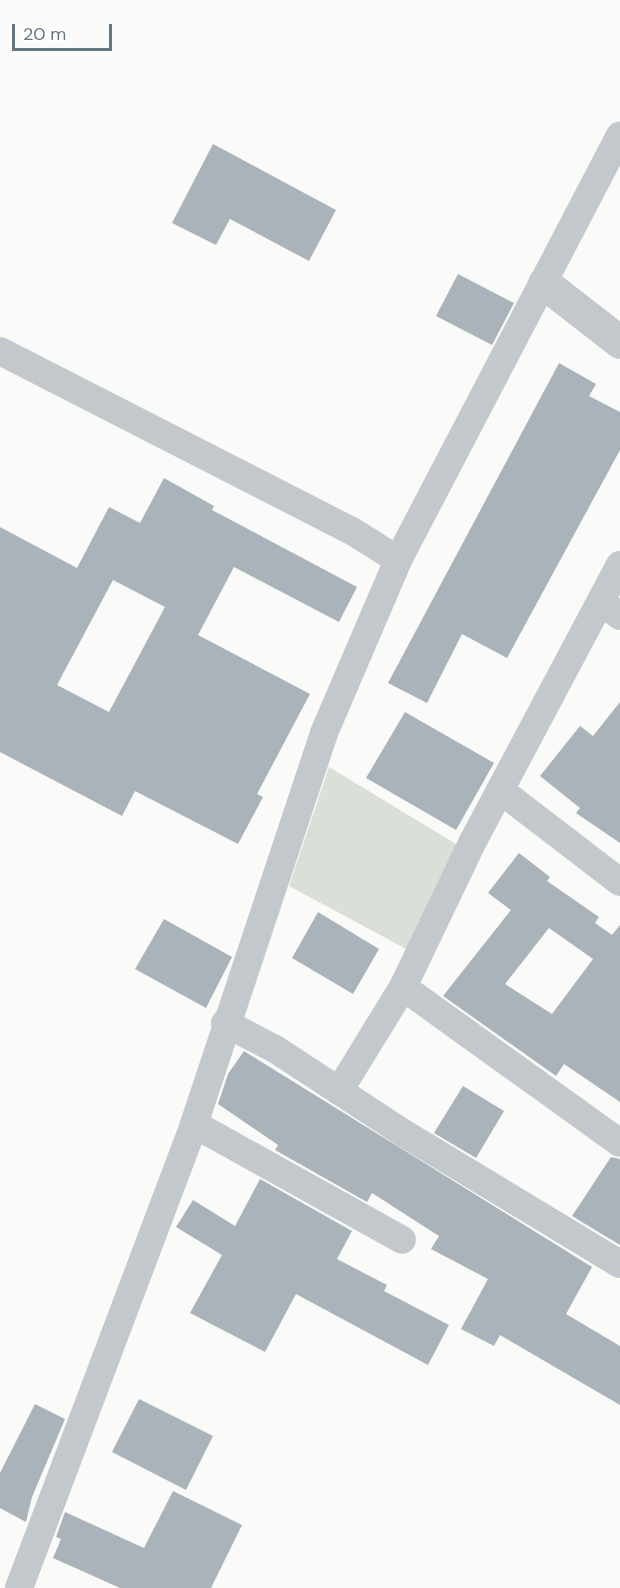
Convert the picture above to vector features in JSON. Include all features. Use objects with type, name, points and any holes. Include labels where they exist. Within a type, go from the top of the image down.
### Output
[{"type":"street","points":[[19,1588],[194,1124],[225,1023],[324,733],[398,560],[620,135]]},
{"type":"street","points":[[544,283],[620,342]]},
{"type":"street","points":[[0,351],[352,531],[398,560]]},
{"type":"street","points":[[339,1091],[403,987],[500,790],[610,609],[620,565]]},
{"type":"street","points":[[500,790],[620,882]]},
{"type":"street","points":[[403,987],[620,1143]]},
{"type":"street","points":[[225,1023],[275,1049],[620,1264]]},
{"type":"street","points":[[194,1124],[402,1240]]},
{"type":"shaded area","points":[[329,767],[461,847],[410,951],[289,886]]},
{"type":"building","points":[[213,144],[336,210],[309,261],[230,219],[216,245],[172,223]]},
{"type":"building","points":[[458,274],[514,303],[492,345],[436,316]]},
{"type":"building","points":[[559,363],[596,384],[589,396],[620,412],[620,450],[507,658],[462,634],[427,703],[388,683]]},
{"type":"building","points":[[164,478],[214,506],[212,510],[357,587],[339,622],[234,567],[198,635],[310,694],[257,794],[263,797],[238,844],[135,791],[122,816],[0,752],[0,527],[77,568],[109,507],[140,523]],"holes":[[[113,580],[165,607],[109,712],[57,685]]]},
{"type":"building","points":[[620,702],[620,843],[576,813],[580,808],[540,776],[580,726],[593,736]]},
{"type":"building","points":[[405,712],[494,763],[456,830],[366,778]]},
{"type":"building","points":[[519,853],[550,877],[547,881],[599,917],[595,923],[612,935],[620,925],[620,1102],[564,1064],[556,1076],[443,996],[511,910],[488,893]],"holes":[[[549,928],[593,959],[552,1014],[505,984]]]},
{"type":"building","points":[[318,912],[379,949],[353,994],[292,958]]},
{"type":"building","points":[[164,919],[232,957],[206,1008],[135,969]]},
{"type":"building","points":[[244,1051],[592,1267],[566,1314],[620,1346],[620,1405],[500,1335],[494,1346],[461,1329],[488,1279],[431,1249],[439,1236],[372,1193],[367,1202],[275,1150],[278,1145],[218,1104],[228,1074]]},
{"type":"building","points":[[463,1086],[504,1111],[476,1158],[434,1133]]},
{"type":"building","points":[[611,1157],[620,1159],[620,1245],[572,1216]]},
{"type":"building","points":[[260,1179],[352,1231],[337,1259],[387,1285],[384,1291],[449,1325],[428,1365],[296,1294],[265,1352],[190,1313],[222,1255],[176,1227],[193,1200],[235,1226]]},
{"type":"building","points":[[139,1399],[213,1436],[186,1490],[112,1452]]},
{"type":"building","points":[[35,1404],[65,1419],[32,1497],[26,1522],[0,1508],[0,1473]]},
{"type":"building","points":[[173,1491],[242,1525],[211,1588],[120,1588],[53,1558],[61,1539],[56,1537],[65,1512],[144,1548]]}]
